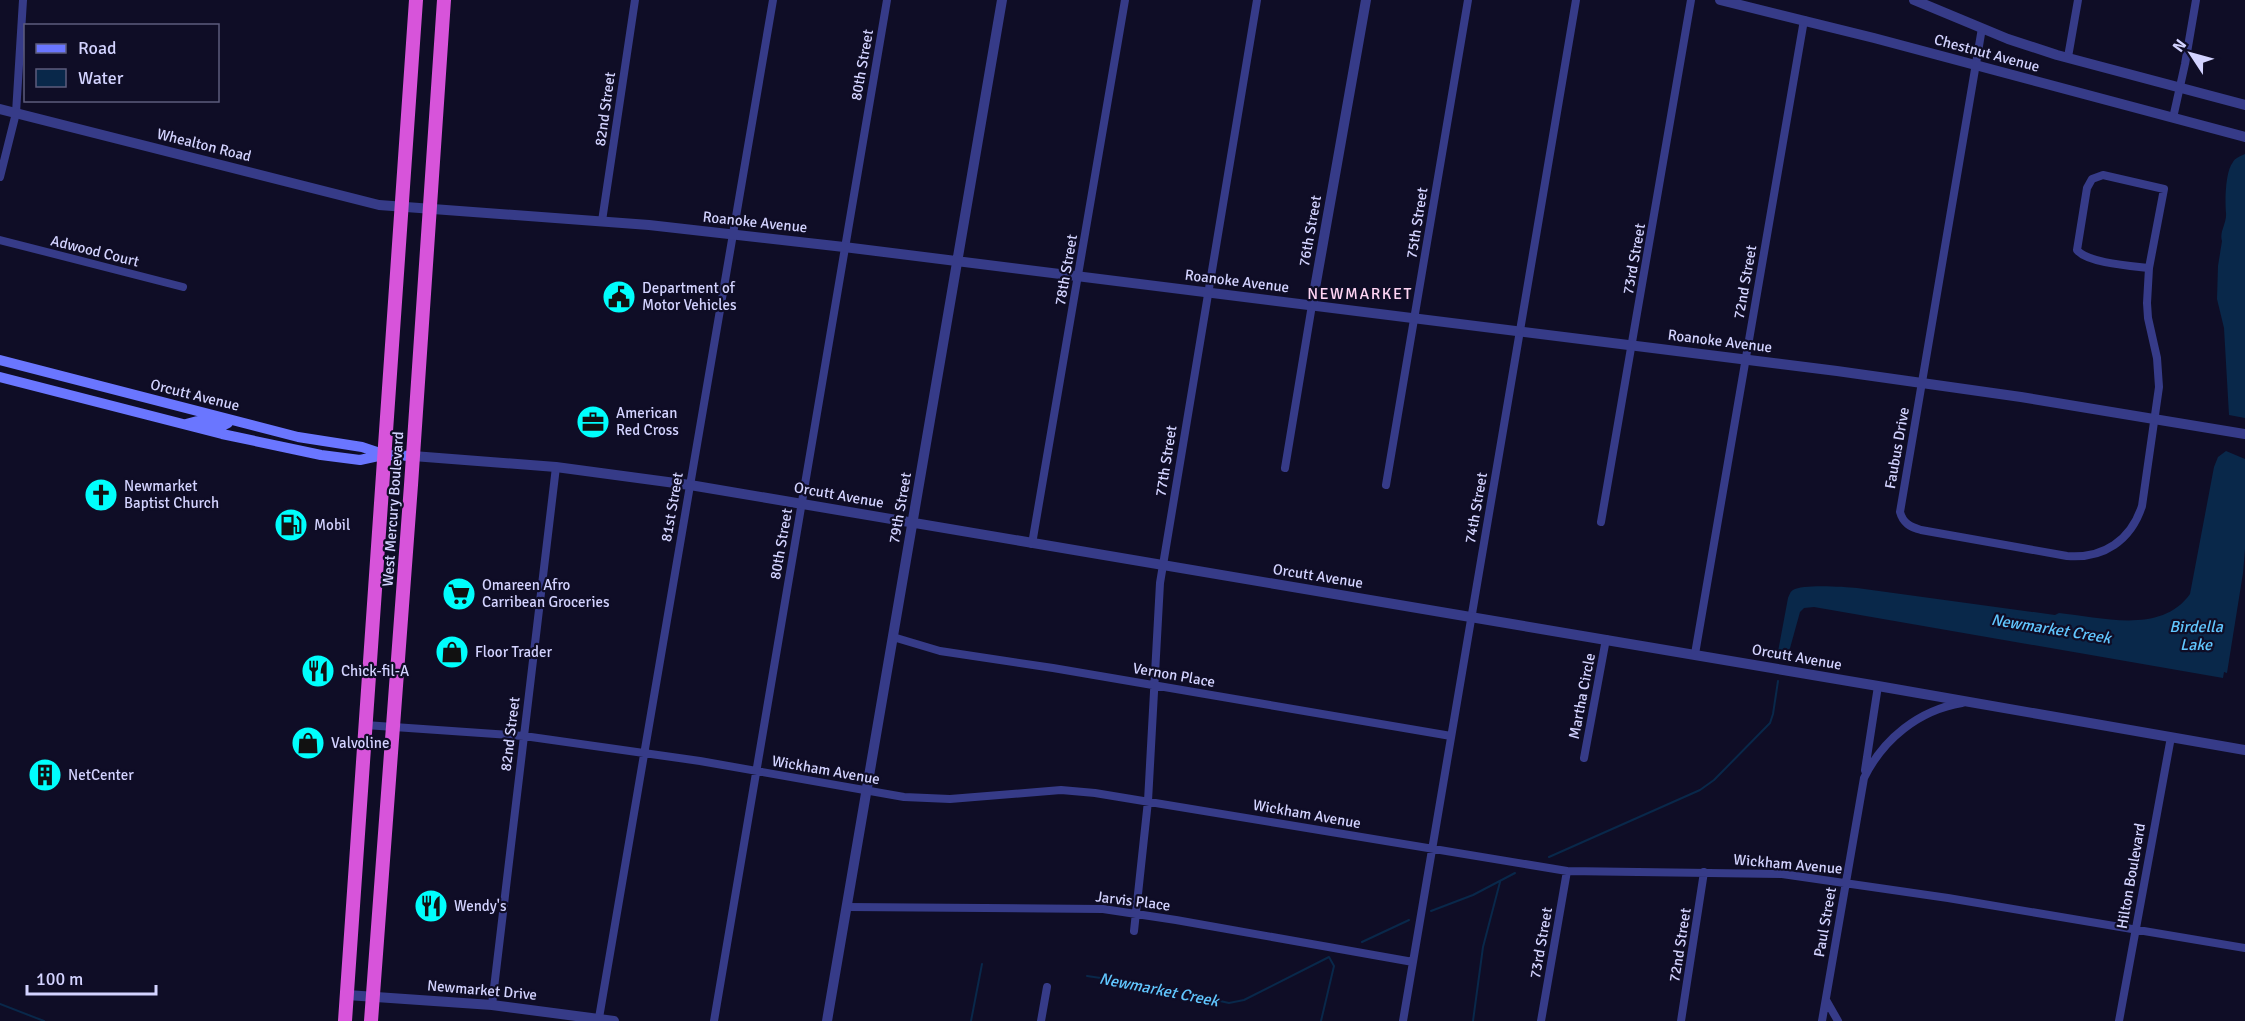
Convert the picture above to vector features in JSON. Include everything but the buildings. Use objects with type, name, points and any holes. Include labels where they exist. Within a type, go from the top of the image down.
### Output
[{"type":"highway","name":"West Mercury Boulevard","points":[[345,1021],[416,0]]},
{"type":"highway","name":"West Mercury Boulevard","points":[[371,1021],[444,0]]},
{"type":"main road","name":"Orcutt Avenue","points":[[0,360],[298,437],[362,447],[383,454],[413,456]]},
{"type":"main road","name":"Orcutt Avenue","points":[[0,376],[186,424],[321,455],[360,460],[383,454]]},
{"type":"main road","points":[[186,424],[201,420],[224,425],[230,419]]},
{"type":"street","points":[[0,177],[16,113],[23,0]]},
{"type":"street","name":"82nd Street","points":[[602,221],[635,0]]},
{"type":"street","name":"81st Street","points":[[599,1018],[773,0]]},
{"type":"street","name":"80th Street","points":[[714,1021],[887,0]]},
{"type":"street","name":"79th Street","points":[[827,1021],[1002,0]]},
{"type":"street","name":"78th Street","points":[[1032,544],[1125,0]]},
{"type":"street","name":"77th Street","points":[[1134,931],[1148,801],[1163,566],[1257,0]]},
{"type":"street","name":"76th Street","points":[[1285,468],[1366,0]]},
{"type":"street","name":"75th Street","points":[[1386,485],[1468,0]]},
{"type":"street","name":"74th Street","points":[[1403,1021],[1576,0]]},
{"type":"street","name":"73rd Street","points":[[1601,522],[1691,0]]},
{"type":"street","name":"Chestnut Avenue","points":[[1720,0],[2245,137]]},
{"type":"street","name":"Chestnut Avenue","points":[[1914,0],[2008,39],[2245,105]]},
{"type":"street","points":[[2068,57],[2078,0]]},
{"type":"street","points":[[2173,118],[2196,0]]},
{"type":"street","name":"72nd Street","points":[[1695,654],[1804,21]]},
{"type":"street","name":"Faubus Drive","points":[[1982,28],[1900,512],[1902,520],[1913,528],[1921,530],[2067,556],[2082,557],[2104,551],[2115,546],[2131,530],[2139,514],[2144,497],[2155,419]]},
{"type":"street","name":"Whealton Road","points":[[0,109],[364,202],[401,207]]},
{"type":"street","points":[[2149,268],[2121,265],[2083,255],[2077,250],[2087,188],[2092,179],[2103,175],[2164,189],[2147,287],[2148,318],[2159,372],[2155,419]]},
{"type":"street","name":"Roanoke Avenue","points":[[401,207],[602,221],[958,261],[1922,383],[2245,434]]},
{"type":"street","name":"Adwood Court","points":[[0,240],[183,287]]},
{"type":"street","name":"Orcutt Avenue","points":[[413,456],[556,467],[690,485],[1695,654],[2245,750]]},
{"type":"street","name":"82nd Street","points":[[492,1005],[556,467]]},
{"type":"street","name":"Vernon Place","points":[[893,638],[940,651],[1451,736]]},
{"type":"street","name":"Martha Circle","points":[[1584,758],[1606,639]]},
{"type":"street","name":"Paul Street","points":[[1822,1021],[1878,686]]},
{"type":"street","name":"Paul Street","points":[[1864,778],[1881,750],[1907,726],[1943,708],[1970,701]]},
{"type":"street","name":"Wickham Avenue","points":[[365,725],[524,735],[644,752],[904,797],[950,799],[1061,790],[1148,801],[1567,871],[1782,874],[1846,882],[2245,948]]},
{"type":"street","name":"Hilton Boulevard","points":[[2119,1021],[2171,737]]},
{"type":"street","name":"73rd Street","points":[[1541,1021],[1567,871]]},
{"type":"street","name":"72nd Street","points":[[1681,1021],[1704,872]]},
{"type":"street","name":"Jarvis Place","points":[[847,906],[1092,909],[1136,914],[1413,962]]},
{"type":"street","points":[[1041,1021],[1047,987]]},
{"type":"street","name":"Newmarket Drive","points":[[347,995],[492,1005],[614,1021]]},
{"type":"street","points":[[1826,1000],[1838,1021]]},
{"type":"water","points":[[2245,154],[2245,418],[2229,415],[2224,328],[2217,299],[2218,266],[2226,217],[2227,180],[2234,161]]},
{"type":"water","name":"Birdella Lake","points":[[2226,451],[2245,459],[2245,549],[2227,673],[2224,672],[2223,678],[1814,607],[1804,608],[1800,612],[1787,659],[1777,657],[1788,598],[1793,590],[1805,587],[1857,588],[2055,615],[2059,613],[2111,620],[2147,619],[2163,615],[2178,607],[2190,594],[2214,467],[2218,457]]},
{"type":"waterway","name":"Newmarket Creek","points":[[1549,857],[1700,790],[1714,780],[1770,723],[1778,681]]},
{"type":"waterway","name":"Newmarket Creek","points":[[1431,911],[1473,895],[1515,873]]},
{"type":"waterway","points":[[1473,1021],[1483,947],[1500,882]]},
{"type":"waterway","name":"Newmarket Creek","points":[[1362,942],[1409,920]]},
{"type":"waterway","name":"Newmarket Creek","points":[[1087,976],[1149,985],[1229,1003],[1244,1000],[1329,957],[1334,966],[1321,1021]]},
{"type":"waterway","name":"Newmarket Creek","points":[[971,1021],[982,964]]},
{"type":"waterway","name":"Newmarket Creek","points":[[0,1004],[44,1021]]},
{"type":"place","name":"Department of Motor Vehicles","points":[[619,297]]},
{"type":"place","name":"American Red Cross","points":[[593,422]]},
{"type":"place","name":"Newmarket Baptist Church","points":[[101,495]]},
{"type":"place","name":"Mobil","points":[[291,525]]},
{"type":"place","name":"Omareen Afro Carribean Groceries","points":[[459,594]]},
{"type":"place","name":"Floor Trader","points":[[452,652]]},
{"type":"place","name":"Chick-fil-A","points":[[318,671]]},
{"type":"place","name":"Valvoline","points":[[308,743]]},
{"type":"place","name":"NetCenter","points":[[45,775]]},
{"type":"place","name":"Wendy's","points":[[431,906]]},
{"type":"district","name":"NEWMARKET","points":[[1360,294]]}]
